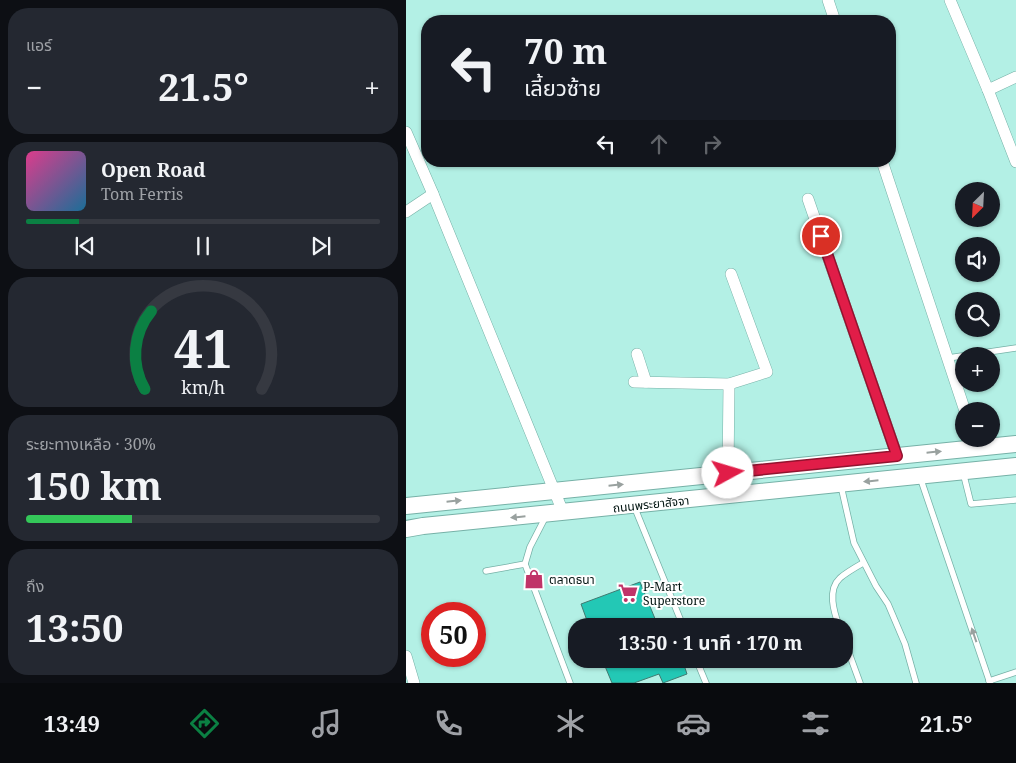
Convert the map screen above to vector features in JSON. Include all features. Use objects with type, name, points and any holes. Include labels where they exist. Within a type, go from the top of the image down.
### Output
[{"type":"main road","name":"ถนนพระยาสัจจา","points":[[1000,444],[1016,444]]},
{"type":"main road","name":"ถนนพระยาสัจจา","points":[[408,504],[897,456],[955,446]]},
{"type":"main road","name":"ถนนพระยาสัจจา","points":[[406,529],[1016,466]]},
{"type":"street","points":[[828,0],[833,15]]},
{"type":"street","points":[[950,0],[1016,162]]},
{"type":"street","points":[[988,90],[1016,77]]},
{"type":"street","points":[[406,132],[421,166]]},
{"type":"street","points":[[421,167],[554,491],[555,513]]},
{"type":"street","points":[[884,167],[962,402]]},
{"type":"street","points":[[406,212],[433,194]]},
{"type":"street","points":[[808,199],[897,456]]},
{"type":"street","points":[[637,354],[640,382],[728,384],[766,372],[731,274]]},
{"type":"street","points":[[728,384],[728,473]]},
{"type":"street","points":[[406,656],[414,683]]},
{"type":"lane","points":[[948,358],[1016,348]]},
{"type":"lane","points":[[963,472],[971,504],[1016,500]]},
{"type":"lane","points":[[919,476],[990,682],[1016,672]]},
{"type":"lane","points":[[841,484],[854,543],[863,563],[888,604],[905,644],[916,683]]},
{"type":"lane","points":[[634,506],[680,618]]},
{"type":"lane","points":[[555,513],[530,547],[525,564],[570,683]]},
{"type":"lane","points":[[836,618],[834,613],[834,588],[839,578],[863,563]]},
{"type":"lane","points":[[486,571],[525,564]]},
{"type":"lane","points":[[853,664],[860,683]]},
{"type":"lane","points":[[700,668],[706,683]]},
{"type":"building","name":"P-Mart Superstore","points":[[640,582],[655,618],[586,618],[581,604]]},
{"type":"building","points":[[606,668],[685,668],[687,674],[663,683],[659,674],[634,683],[612,683]]},
{"type":"place","name":"ตลาดธนา","points":[[534,579]]},
{"type":"place","name":"P-Mart Superstore","points":[[628,593]]},
{"type":"route","points":[[728,473],[897,456],[821,236]]}]
